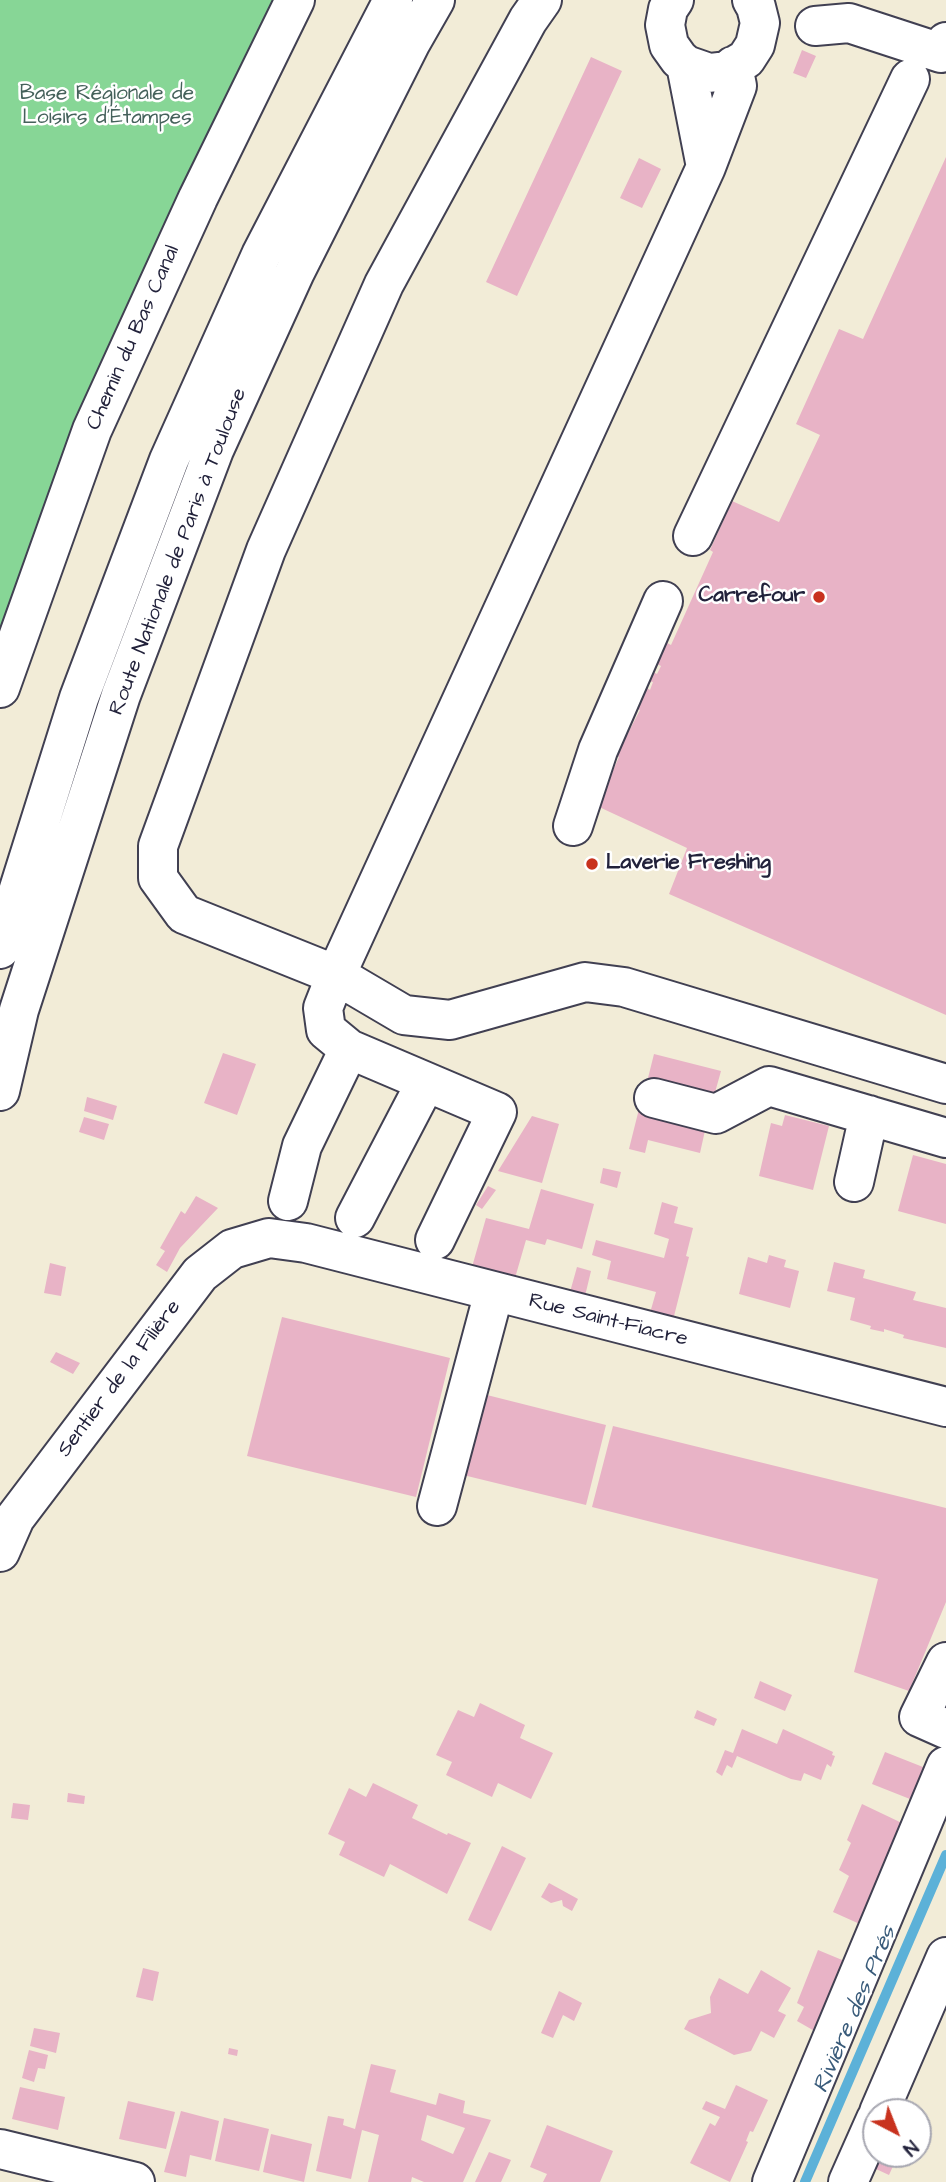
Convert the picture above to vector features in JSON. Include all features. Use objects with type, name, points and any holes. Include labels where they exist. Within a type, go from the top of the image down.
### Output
[{"type":"street","name":"Chemin du Bas Canal","points":[[0,688],[92,430],[198,198],[295,0]]},
{"type":"street","name":"Route Nationale de Paris à Toulouse","points":[[0,949],[79,698],[169,460],[261,255],[393,0]]},
{"type":"street","name":"Route Nationale de Paris à Toulouse","points":[[0,1091],[19,1010],[121,695],[214,450],[295,272],[411,42],[435,0]]},
{"type":"street","points":[[542,0],[528,20],[384,284],[266,550],[158,846],[158,878],[184,914],[336,975],[404,1015],[450,1020],[584,982],[624,987],[946,1084]]},
{"type":"street","points":[[674,0],[668,9],[665,25],[669,45],[686,65],[709,73],[726,71],[746,59],[755,45],[760,23],[752,0]]},
{"type":"street","points":[[815,26],[849,23],[941,53],[946,42]]},
{"type":"street","points":[[686,65],[706,167]]},
{"type":"street","points":[[435,1240],[497,1112],[349,1049],[326,1030],[323,1008],[706,167],[737,86],[733,66]]},
{"type":"street","points":[[693,536],[910,79]]},
{"type":"street","points":[[573,826],[598,750],[663,601]]},
{"type":"street","points":[[288,1201],[302,1146],[349,1049]]},
{"type":"street","points":[[355,1218],[426,1082]]},
{"type":"street","points":[[654,1098],[716,1114],[769,1086],[946,1138]]},
{"type":"street","points":[[854,1182],[869,1115]]},
{"type":"street","name":"Rue Saint-Fiacre","points":[[269,1238],[306,1243],[946,1406]]},
{"type":"street","name":"Sentier de la Filière","points":[[0,1552],[15,1518],[200,1274],[232,1250],[269,1238]]},
{"type":"street","points":[[437,1507],[494,1292]]},
{"type":"street","points":[[946,1661],[919,1717],[946,1729]]},
{"type":"street","points":[[772,2182],[946,1766]]},
{"type":"street","points":[[885,2098],[946,1957]]},
{"type":"street","points":[[0,2149],[135,2182]]},
{"type":"street","points":[[848,2182],[862,2150]]},
{"type":"green space","name":"Base Régionale de Loisirs d'Étampes","points":[[0,0],[278,0],[0,650]]},
{"type":"building","points":[[802,50],[816,56],[806,78],[793,73]]},
{"type":"building","points":[[591,57],[622,71],[517,296],[486,282]]},
{"type":"building","name":"Carrefour","points":[[946,157],[946,1015],[669,894],[687,848],[597,806],[619,757],[616,756],[640,710],[637,709],[647,688],[650,690],[653,682],[647,681],[651,671],[657,674],[661,666],[657,664],[667,643],[671,645],[713,552],[710,550],[732,501],[779,522],[820,435],[796,424],[839,329],[863,339]]},
{"type":"building","points":[[639,158],[661,169],[642,208],[620,198]]},
{"type":"building","points":[[223,1053],[256,1064],[237,1115],[204,1103]]},
{"type":"building","points":[[654,1054],[721,1071],[714,1096],[648,1078]]},
{"type":"building","points":[[87,1097],[117,1106],[113,1120],[84,1111]]},
{"type":"building","points":[[639,1109],[706,1126],[700,1153],[648,1140],[645,1153],[629,1149]]},
{"type":"building","points":[[785,1115],[829,1126],[813,1190],[759,1176],[771,1123],[782,1126]]},
{"type":"building","points":[[532,1116],[559,1124],[542,1183],[498,1171]]},
{"type":"building","points":[[84,1117],[109,1124],[104,1140],[79,1132]]},
{"type":"building","points":[[913,1155],[946,1164],[946,1224],[898,1211]]},
{"type":"building","points":[[603,1168],[621,1172],[617,1188],[600,1183]]},
{"type":"building","points":[[488,1186],[496,1190],[482,1209],[476,1205]]},
{"type":"building","points":[[541,1189],[594,1204],[582,1249],[547,1239],[545,1245],[526,1240],[515,1278],[472,1267],[486,1218],[529,1229]]},
{"type":"building","points":[[196,1196],[218,1208],[180,1248],[167,1272],[156,1265],[165,1251],[160,1248],[181,1211],[185,1214]]},
{"type":"building","points":[[662,1202],[678,1207],[674,1223],[693,1228],[686,1256],[689,1257],[673,1320],[650,1313],[656,1292],[607,1279],[611,1261],[592,1255],[596,1240],[664,1258],[669,1239],[654,1234]]},
{"type":"building","points":[[769,1255],[786,1260],[784,1267],[799,1271],[790,1308],[739,1294],[748,1257],[767,1263]]},
{"type":"building","points":[[834,1262],[865,1270],[863,1278],[916,1292],[913,1300],[946,1308],[946,1348],[903,1338],[904,1335],[884,1329],[884,1332],[870,1329],[871,1326],[850,1320],[855,1298],[827,1291]]},
{"type":"building","points":[[50,1263],[66,1267],[61,1296],[44,1293]]},
{"type":"building","points":[[577,1267],[591,1271],[585,1296],[570,1292]]},
{"type":"building","points":[[282,1317],[450,1358],[416,1497],[247,1456]]},
{"type":"building","points":[[56,1352],[80,1363],[73,1374],[50,1362]]},
{"type":"building","points":[[479,1393],[606,1425],[586,1505],[459,1474]]},
{"type":"building","points":[[613,1426],[946,1508],[946,1602],[909,1691],[854,1672],[878,1579],[592,1507]]},
{"type":"building","points":[[760,1681],[792,1695],[785,1711],[754,1698]]},
{"type":"building","points":[[480,1703],[525,1725],[520,1738],[553,1753],[531,1799],[498,1783],[492,1797],[446,1775],[452,1762],[436,1755],[458,1710],[474,1717]]},
{"type":"building","points":[[697,1710],[717,1719],[714,1726],[694,1718]]},
{"type":"building","points":[[742,1729],[777,1744],[783,1729],[833,1752],[832,1755],[835,1756],[831,1767],[827,1764],[821,1780],[804,1773],[801,1781],[791,1779],[737,1756],[732,1768],[727,1765],[722,1776],[716,1772],[725,1750],[733,1753]]},
{"type":"building","points":[[885,1752],[928,1769],[915,1801],[872,1784]]},
{"type":"building","points":[[373,1783],[418,1805],[412,1818],[471,1843],[447,1894],[390,1864],[384,1877],[339,1855],[345,1842],[328,1834],[349,1788],[366,1797]]},
{"type":"building","points":[[68,1793],[85,1796],[84,1804],[67,1802]]},
{"type":"building","points":[[13,1803],[30,1805],[28,1820],[11,1818]]},
{"type":"building","points":[[862,1804],[904,1824],[862,1925],[833,1912],[849,1876],[839,1870],[851,1843],[847,1840]]},
{"type":"building","points":[[502,1846],[526,1858],[491,1931],[468,1920]]},
{"type":"building","points":[[549,1883],[578,1899],[572,1911],[563,1906],[562,1900],[551,1903],[541,1897]]},
{"type":"building","points":[[818,1950],[847,1962],[818,2033],[797,2021],[804,2007],[797,2003]]},
{"type":"building","points":[[143,1968],[159,1972],[153,2001],[136,1997]]},
{"type":"building","points":[[761,1970],[791,1988],[778,2011],[786,2015],[774,2038],[761,2031],[751,2051],[734,2055],[684,2029],[689,2020],[711,2013],[710,1997],[719,1978],[748,1994]]},
{"type":"building","points":[[559,1991],[582,2003],[574,2021],[563,2015],[553,2038],[541,2033]]},
{"type":"building","points":[[34,2028],[60,2033],[56,2053],[30,2046]]},
{"type":"building","points":[[229,2048],[238,2050],[237,2056],[228,2054]]},
{"type":"building","points":[[29,2050],[48,2055],[45,2069],[38,2068],[34,2082],[22,2078]]},
{"type":"building","points":[[371,2064],[396,2070],[390,2092],[436,2105],[439,2093],[465,2101],[463,2113],[491,2120],[463,2182],[424,2182],[412,2177],[411,2182],[368,2182],[379,2135],[362,2130],[351,2179],[316,2171],[328,2116],[344,2119],[343,2125],[355,2129]],"holes":[[[427,2115],[465,2128],[453,2154],[421,2140]]]},
{"type":"building","points":[[736,2085],[768,2100],[753,2132],[750,2131],[746,2141],[748,2142],[730,2182],[690,2163],[710,2123],[715,2126],[720,2117],[702,2109],[706,2101],[725,2109]]},
{"type":"building","points":[[20,2087],[65,2097],[58,2130],[12,2119]]},
{"type":"building","points":[[128,2101],[175,2112],[166,2149],[119,2139]]},
{"type":"building","points":[[181,2111],[219,2121],[211,2160],[190,2155],[186,2177],[164,2172]]},
{"type":"building","points":[[224,2118],[269,2129],[259,2171],[215,2161]]},
{"type":"building","points":[[547,2125],[613,2151],[600,2182],[543,2182],[547,2174],[530,2167]]},
{"type":"building","points":[[271,2134],[312,2144],[304,2182],[263,2172]]},
{"type":"building","points":[[489,2152],[511,2160],[501,2182],[475,2182]]},
{"type":"building","points":[[876,2168],[892,2168],[889,2175]]},
{"type":"waterway","name":"Rivière des Prés","points":[[805,2182],[946,1855]]},
{"type":"place","name":"Carrefour","points":[[819,597]]},
{"type":"place","name":"Laverie Freshing","points":[[592,864]]}]
